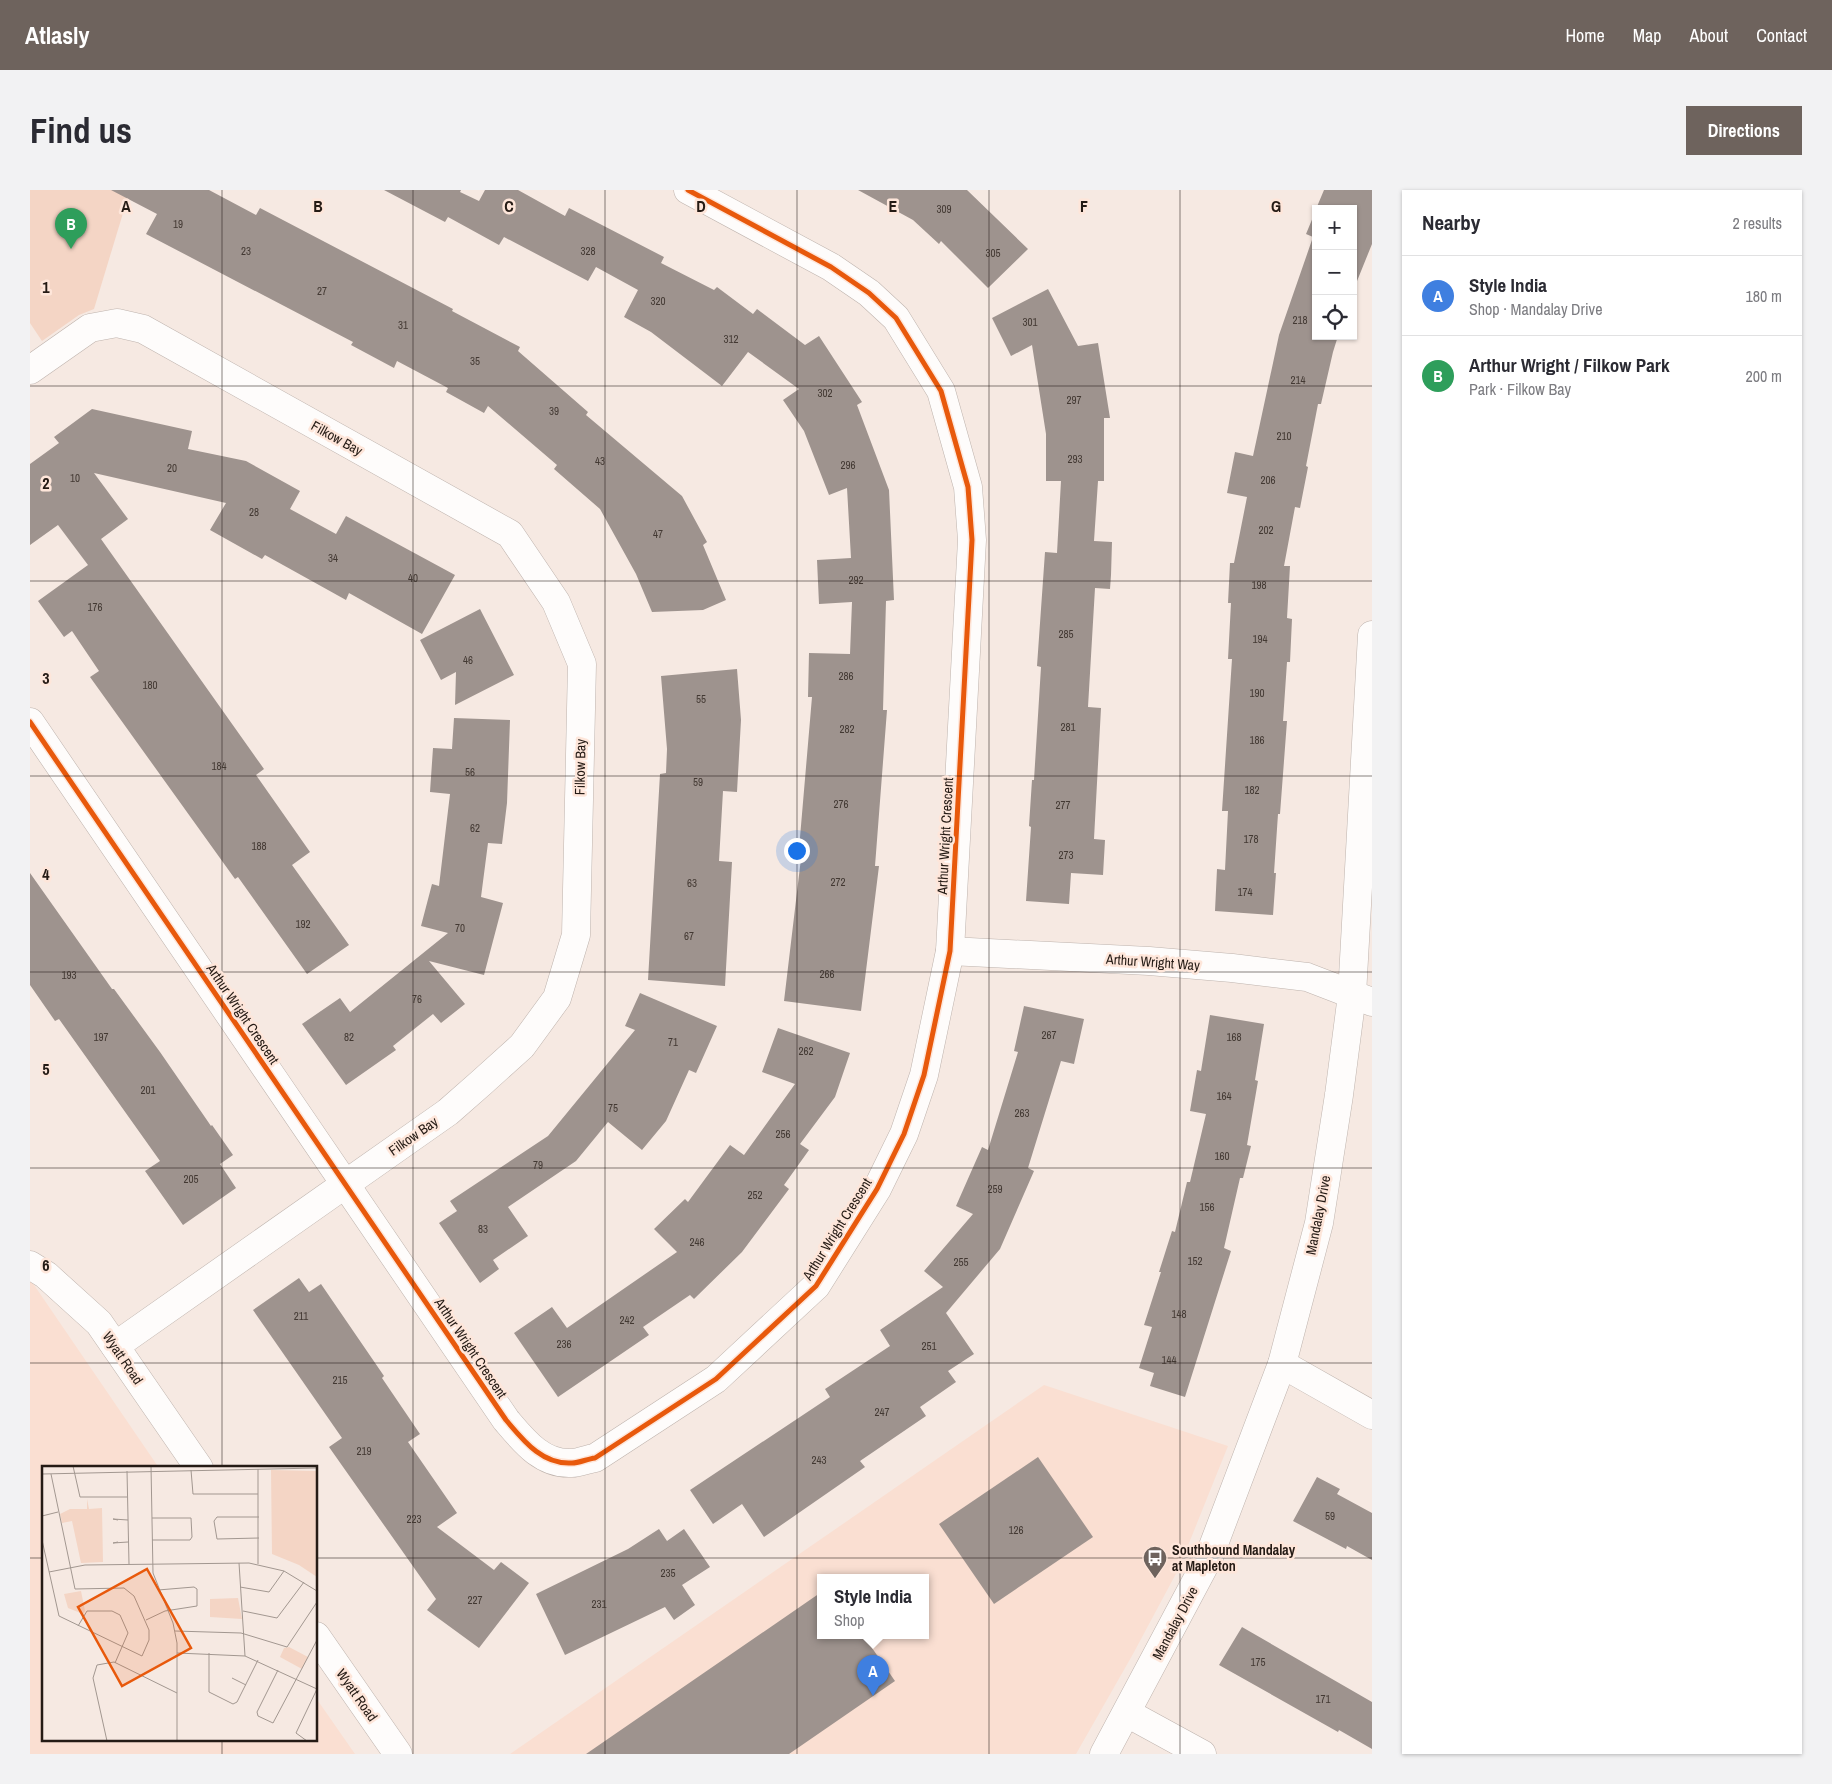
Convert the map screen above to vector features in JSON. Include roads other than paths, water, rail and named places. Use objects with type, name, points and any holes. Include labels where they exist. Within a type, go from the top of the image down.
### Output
[{"type":"street","name":"Arthur Wright Crescent","points":[[30,722],[506,1420],[532,1449],[554,1461],[572,1463],[594,1458],[716,1379],[816,1286],[877,1189],[904,1134],[924,1075],[950,950],[972,540],[968,487],[941,391],[896,318],[869,293],[831,267],[688,190]]},
{"type":"street","name":"Filkow Bay","points":[[30,370],[90,328],[117,323],[143,329],[510,534],[556,602],[582,664],[576,935],[558,998],[522,1046],[448,1112],[115,1346]]},
{"type":"street","name":"Mandalay Drive","points":[[1104,1754],[1128,1713],[1209,1557],[1282,1364],[1319,1223],[1339,1095],[1362,999],[1372,635]]},
{"type":"street","name":"Arthur Wright Way","points":[[950,950],[1232,968],[1307,977],[1362,999]]},
{"type":"street","name":"Wyatt Road","points":[[30,1265],[46,1275],[99,1323],[198,1466]]},
{"type":"street","points":[[1282,1364],[1372,1416]]},
{"type":"street","name":"Wyatt Road","points":[[318,1639],[398,1754]]},
{"type":"street","points":[[1128,1713],[1202,1754]]},
{"type":"place","name":"Arthur Wright / Filkow Park","points":[[71,249]]},
{"type":"place","name":"Southbound Mandalay at Mapleton","points":[[1155,1579]]},
{"type":"place","name":"Style India","points":[[873,1696]]}]
